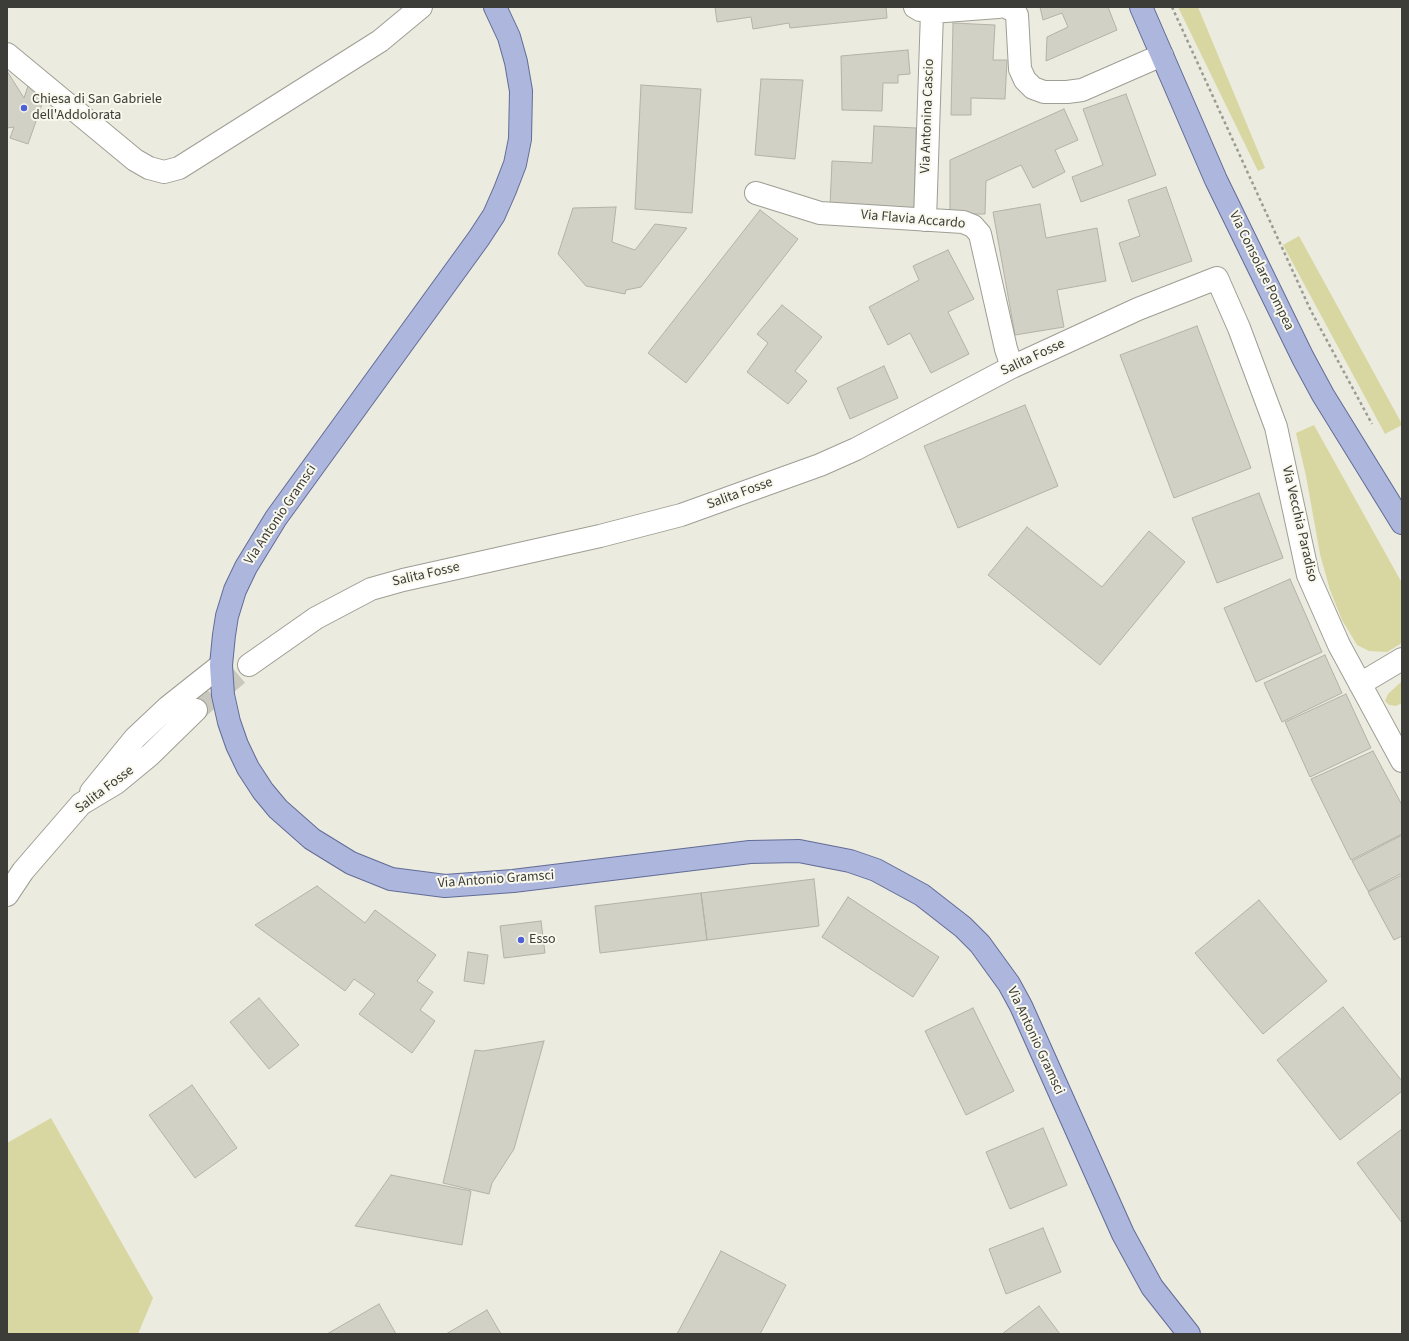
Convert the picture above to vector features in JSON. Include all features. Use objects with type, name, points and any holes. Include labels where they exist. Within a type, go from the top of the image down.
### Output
[{"type":"main road","name":"Via Antonio Gramsci","points":[[495,7],[509,37],[516,62],[521,91],[520,139],[515,164],[494,215],[480,238],[276,518],[260,543],[235,590],[227,616],[221,665],[223,696],[229,722],[237,745],[263,791],[278,809],[318,843],[350,863],[391,879],[445,886],[513,881],[750,852],[799,851],[850,860],[876,870],[922,895],[958,923],[980,944],[1009,984],[1021,1006],[1123,1234],[1152,1287],[1189,1334]]},
{"type":"main road","name":"Via Consolare Pompea","points":[[1141,7],[1216,180],[1306,364],[1322,395],[1402,523]]},
{"type":"street","points":[[7,54],[134,160],[149,168],[164,172],[179,168],[380,41],[421,7]]},
{"type":"street","points":[[923,10],[998,7]]},
{"type":"street","points":[[1006,7],[1014,11],[1017,15],[1020,68],[1025,80],[1033,88],[1044,92],[1067,92],[1082,90],[1162,55]]},
{"type":"street","name":"Via Antonina Cascio","points":[[923,10],[925,220]]},
{"type":"street","name":"Via Flavia Accardo","points":[[756,193],[820,213],[967,223],[976,229],[980,234],[1006,349],[1012,367]]},
{"type":"street","name":"Salita Fosse","points":[[249,665],[316,618],[371,589],[403,580],[600,536],[681,515],[827,462],[856,449],[1012,367],[1138,309],[1217,278]]},
{"type":"street","name":"Via Vecchia Paradiso","points":[[1217,278],[1239,328],[1276,427],[1308,575],[1338,645],[1360,684],[1395,731],[1402,761]]},
{"type":"street","points":[[1360,684],[1402,659]]},
{"type":"street","points":[[81,804],[135,738],[168,707],[221,665]]},
{"type":"street","name":"Salita Fosse","points":[[7,895],[23,871],[81,804],[116,783],[150,754],[196,710]]},
{"type":"path","points":[[1172,7],[1311,311],[1376,430]]},
{"type":"shaded area","points":[[1178,7],[1198,7],[1265,168],[1258,171]]},
{"type":"shaded area","points":[[1299,236],[1402,424],[1385,434],[1283,245]]},
{"type":"shaded area","points":[[1314,425],[1402,583],[1402,643],[1387,652],[1369,651],[1357,645],[1342,620],[1330,590],[1320,554],[1306,476],[1296,433]]},
{"type":"shaded area","points":[[1402,681],[1402,703],[1396,706],[1389,705],[1385,701],[1388,694]]},
{"type":"shaded area","points":[[51,1118],[153,1298],[138,1334],[7,1334],[7,1143]]},
{"type":"building","points":[[715,7],[886,7],[887,18],[790,28],[789,23],[753,29],[751,17],[717,22]]},
{"type":"building","points":[[1040,7],[1108,7],[1117,30],[1046,61],[1047,37],[1068,27],[1062,13],[1043,20]]},
{"type":"building","points":[[953,23],[995,25],[993,60],[1007,60],[1005,99],[971,98],[971,115],[951,115]]},
{"type":"building","points":[[908,50],[910,74],[898,75],[898,83],[883,83],[882,111],[842,110],[841,56]]},
{"type":"building","name":"Chiesa di San Gabriele dell'Addolorata","points":[[7,71],[24,98],[28,86],[46,93],[28,144],[10,138],[14,127],[7,128]]},
{"type":"building","points":[[761,79],[803,80],[795,159],[755,155]]},
{"type":"building","points":[[641,85],[701,89],[692,213],[635,209]]},
{"type":"building","points":[[1126,94],[1156,175],[1081,202],[1072,177],[1103,165],[1083,109]]},
{"type":"building","points":[[1064,109],[1078,140],[1055,150],[1065,172],[1033,188],[1021,165],[986,181],[985,214],[950,214],[950,160]]},
{"type":"building","points":[[874,126],[916,128],[914,209],[830,206],[832,161],[872,163]]},
{"type":"building","points":[[1166,187],[1192,261],[1132,282],[1119,243],[1140,236],[1128,200]]},
{"type":"building","points":[[1040,204],[1046,238],[1097,228],[1106,281],[1057,290],[1064,327],[1015,335],[993,212]]},
{"type":"building","points":[[616,207],[612,242],[635,250],[655,224],[687,228],[641,287],[626,290],[625,294],[586,286],[558,254],[573,208]]},
{"type":"building","points":[[760,210],[798,239],[686,383],[648,353]]},
{"type":"building","points":[[948,250],[974,299],[948,312],[969,354],[931,373],[910,333],[888,345],[869,307],[919,280],[913,266]]},
{"type":"building","points":[[782,305],[822,337],[795,371],[807,381],[788,404],[747,372],[768,343],[757,334]]},
{"type":"building","points":[[1197,326],[1251,468],[1174,498],[1120,355]]},
{"type":"building","points":[[884,366],[898,398],[850,419],[837,388]]},
{"type":"building","points":[[1025,405],[1058,486],[958,528],[924,446]]},
{"type":"building","points":[[1259,493],[1283,558],[1217,583],[1192,518]]},
{"type":"building","points":[[1027,527],[1102,587],[1149,531],[1185,562],[1100,665],[988,575]]},
{"type":"building","points":[[1290,579],[1322,652],[1256,682],[1224,608]]},
{"type":"building","points":[[1325,655],[1342,693],[1282,722],[1264,683]]},
{"type":"building","points":[[1346,694],[1371,748],[1310,777],[1285,722]]},
{"type":"building","points":[[1373,751],[1402,805],[1402,834],[1351,860],[1311,779]]},
{"type":"building","points":[[1402,835],[1402,873],[1368,891],[1352,861]]},
{"type":"building","points":[[1402,875],[1402,936],[1394,940],[1368,892]]},
{"type":"building","points":[[814,879],[819,926],[707,940],[701,893]]},
{"type":"building","points":[[317,886],[365,923],[375,910],[436,955],[417,981],[433,992],[420,1010],[435,1021],[412,1053],[359,1014],[375,994],[354,979],[345,991],[255,925]]},
{"type":"building","points":[[701,893],[707,940],[600,953],[595,906]]},
{"type":"building","points":[[848,897],[939,957],[913,997],[822,937]]},
{"type":"building","points":[[1259,900],[1327,981],[1263,1034],[1195,953]]},
{"type":"building","points":[[541,921],[545,953],[504,958],[500,926]]},
{"type":"building","points":[[468,952],[488,955],[484,984],[464,981]]},
{"type":"building","points":[[259,998],[299,1045],[269,1069],[230,1022]]},
{"type":"building","points":[[1343,1007],[1402,1081],[1402,1091],[1340,1140],[1277,1060]]},
{"type":"building","points":[[973,1008],[1014,1091],[966,1115],[925,1031]]},
{"type":"building","points":[[544,1041],[514,1149],[492,1183],[489,1194],[443,1183],[475,1050],[483,1051]]},
{"type":"building","points":[[192,1085],[237,1148],[195,1178],[149,1115]]},
{"type":"building","points":[[1043,1128],[1067,1185],[1010,1209],[986,1152]]},
{"type":"building","points":[[1402,1129],[1402,1223],[1357,1163]]},
{"type":"building","points":[[391,1175],[471,1191],[462,1245],[355,1226]]},
{"type":"building","points":[[1043,1228],[1061,1272],[1006,1294],[989,1249]]},
{"type":"building","points":[[721,1251],[786,1285],[760,1334],[677,1334]]},
{"type":"building","points":[[379,1304],[396,1334],[327,1334]]},
{"type":"building","points":[[1039,1306],[1060,1334],[1002,1334]]},
{"type":"building","points":[[487,1310],[501,1334],[446,1334]]},
{"type":"tunnel","points":[[196,710],[249,665]]},
{"type":"place","name":"Chiesa di San Gabriele dell'Addolorata","points":[[24,108]]},
{"type":"place","name":"Esso","points":[[521,940]]}]
